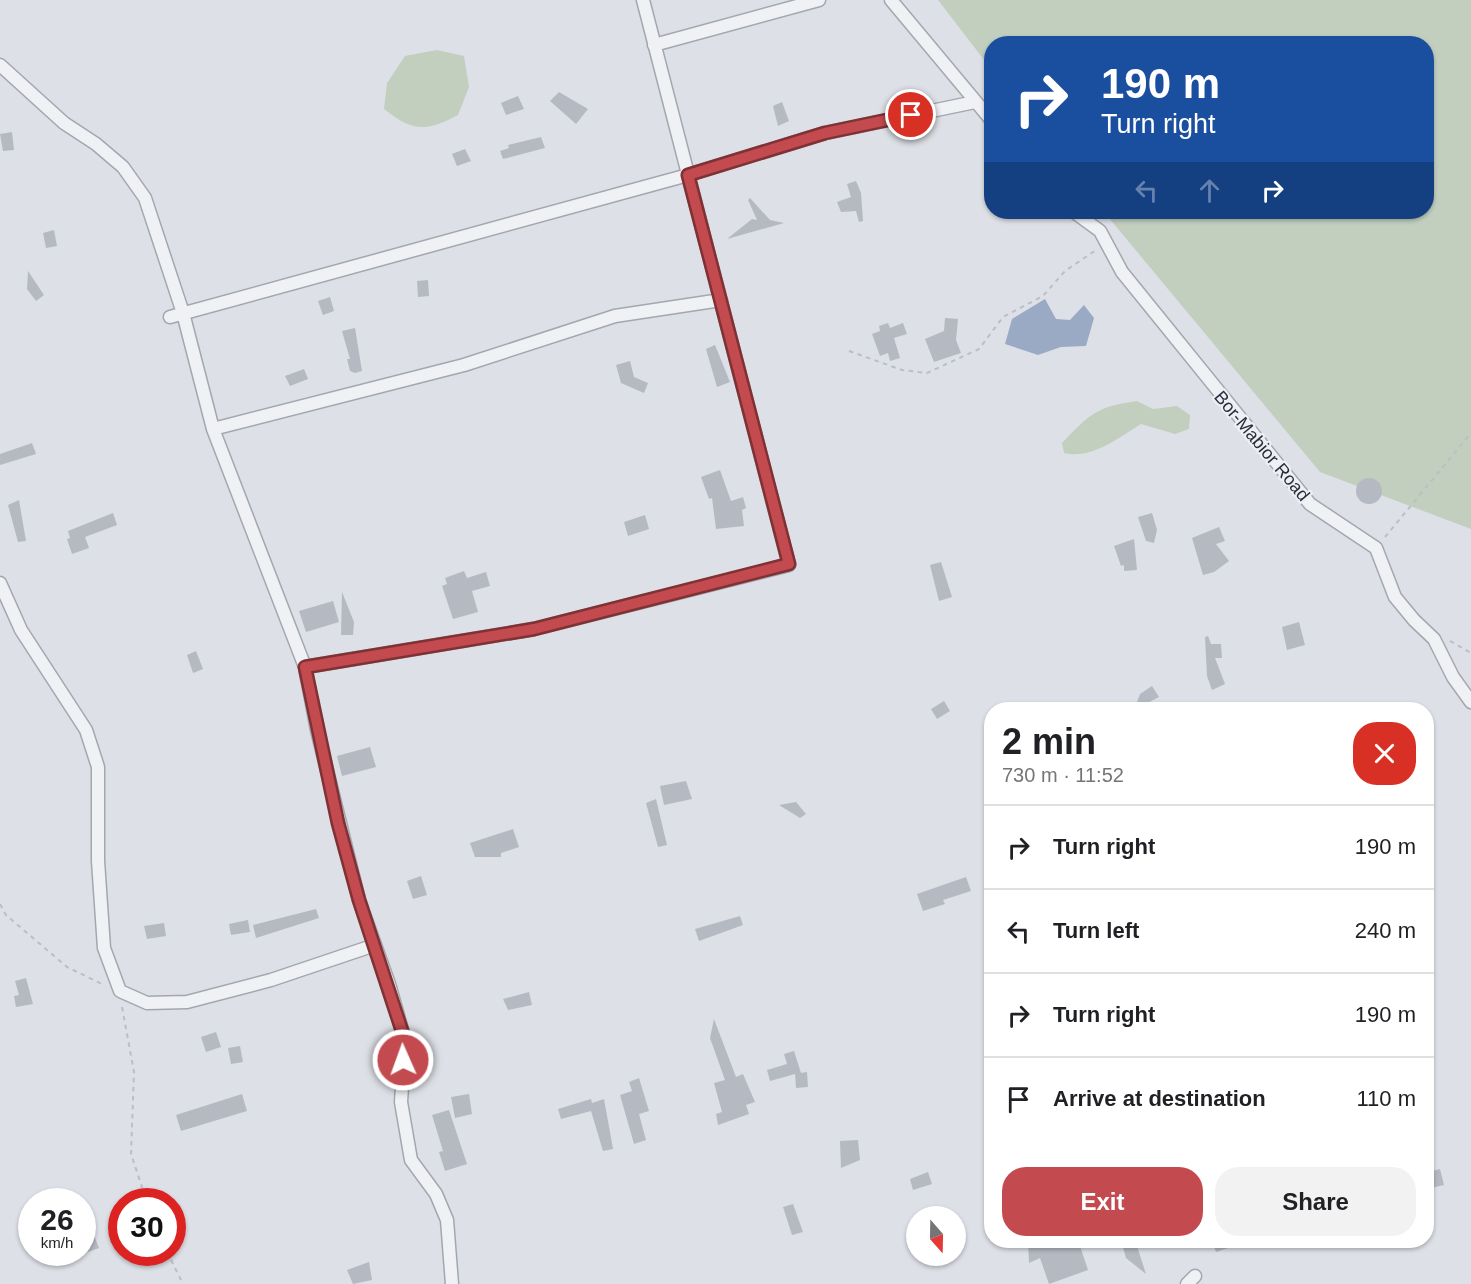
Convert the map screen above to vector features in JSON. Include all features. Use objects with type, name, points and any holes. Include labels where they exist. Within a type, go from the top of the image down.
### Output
[{"type":"street","points":[[305,667],[534,629],[789,564],[643,0]]},
{"type":"street","points":[[654,45],[819,0]]},
{"type":"street","points":[[891,0],[984,112]]},
{"type":"street","points":[[0,65],[64,123],[96,144],[123,167],[146,198],[183,314],[213,429],[305,667],[338,823],[359,900],[405,1040],[400,1102],[411,1160],[436,1194],[447,1220],[452,1284]]},
{"type":"street","points":[[170,317],[688,175],[825,133],[975,102]]},
{"type":"street","name":"Bor-Mabior Road","points":[[1084,219],[1100,231],[1122,272],[1310,504],[1376,548]]},
{"type":"street","points":[[213,429],[464,365],[615,316],[721,300]]},
{"type":"street","points":[[1376,548],[1395,597],[1434,639],[1453,677],[1471,702]]},
{"type":"street","points":[[0,583],[21,630],[86,730],[98,767],[98,861],[104,948],[120,992],[147,1003],[186,1002],[271,980],[375,945]]},
{"type":"path","points":[[849,351],[902,370],[927,373],[954,362],[979,349],[1003,317],[1043,296],[1065,271],[1106,243]]},
{"type":"path","points":[[1376,548],[1471,433]]},
{"type":"path","points":[[0,904],[6,915],[67,967],[120,992],[134,1072],[131,1154],[142,1188]]},
{"type":"path","points":[[175,1266],[183,1284]]},
{"type":"green space","points":[[938,0],[1471,0],[1471,529],[1320,472],[1110,219],[1434,219],[1434,36],[984,36],[984,60]]},
{"type":"green space","points":[[437,50],[464,56],[469,87],[458,115],[428,127],[403,122],[384,109],[387,83],[405,56]]},
{"type":"green space","points":[[1137,401],[1153,409],[1177,406],[1190,415],[1189,429],[1175,434],[1141,424],[1115,441],[1095,450],[1074,454],[1064,453],[1062,443],[1095,413],[1112,406]]},
{"type":"water","points":[[1045,299],[1056,319],[1070,320],[1084,305],[1094,318],[1086,346],[1061,347],[1038,355],[1005,344],[1012,319]]},
{"type":"building","points":[[559,92],[588,109],[576,124],[550,101]]},
{"type":"building","points":[[518,96],[524,109],[506,115],[501,103]]},
{"type":"building","points":[[782,102],[789,121],[778,126],[773,106]]},
{"type":"building","points":[[12,132],[14,150],[3,151],[0,134]]},
{"type":"building","points":[[541,137],[545,148],[503,159],[500,151],[509,148],[508,145]]},
{"type":"building","points":[[465,149],[471,161],[457,166],[452,154]]},
{"type":"building","points":[[856,181],[861,193],[863,221],[859,222],[856,211],[841,212],[837,202],[851,197],[847,184]]},
{"type":"building","points":[[750,198],[770,220],[784,223],[727,239],[752,219],[757,220],[748,200]]},
{"type":"building","points":[[54,230],[57,246],[46,248],[43,233]]},
{"type":"building","points":[[28,271],[44,295],[36,301],[27,289]]},
{"type":"building","points":[[428,280],[429,296],[418,297],[417,281]]},
{"type":"building","points":[[330,297],[334,311],[323,315],[318,301]]},
{"type":"building","points":[[945,318],[958,319],[956,340],[961,353],[934,362],[925,339],[944,331]]},
{"type":"building","points":[[888,323],[890,328],[903,323],[907,334],[894,338],[900,358],[890,361],[888,353],[880,356],[872,334],[880,331],[879,326]]},
{"type":"building","points":[[355,328],[362,371],[355,373],[350,371],[347,359],[350,359],[342,331]]},
{"type":"building","points":[[715,345],[730,382],[717,387],[706,349]]},
{"type":"building","points":[[630,361],[634,377],[648,383],[644,393],[621,383],[616,365]]},
{"type":"building","points":[[304,369],[308,379],[290,386],[285,376]]},
{"type":"building","points":[[32,443],[36,454],[0,465],[0,454]]},
{"type":"building","points":[[720,470],[731,501],[743,497],[746,508],[742,510],[744,526],[716,529],[712,498],[709,499],[701,477]]},
{"type":"building","points":[[1369,478],[1378,482],[1382,491],[1378,500],[1369,504],[1360,500],[1356,491],[1360,482]]},
{"type":"building","points":[[19,500],[26,541],[18,542],[8,505]]},
{"type":"building","points":[[113,513],[117,525],[85,537],[89,548],[72,554],[67,539],[70,538],[68,531]]},
{"type":"building","points":[[1152,513],[1157,530],[1154,543],[1146,541],[1138,517]]},
{"type":"building","points":[[645,515],[649,529],[628,536],[624,522]]},
{"type":"building","points":[[1219,527],[1225,541],[1216,544],[1229,561],[1214,572],[1203,575],[1192,538]]},
{"type":"building","points":[[1134,539],[1137,570],[1124,571],[1124,565],[1121,566],[1114,546]]},
{"type":"building","points":[[941,562],[952,597],[939,601],[930,565]]},
{"type":"building","points":[[464,571],[467,578],[486,572],[490,586],[472,591],[478,612],[453,619],[442,586],[447,584],[445,578]]},
{"type":"building","points":[[342,592],[354,622],[353,635],[341,635]]},
{"type":"building","points":[[333,601],[339,622],[306,632],[299,611]]},
{"type":"building","points":[[1299,622],[1305,645],[1287,650],[1282,627]]},
{"type":"building","points":[[1208,636],[1211,644],[1221,644],[1222,658],[1215,658],[1225,684],[1212,690],[1207,676],[1205,637]]},
{"type":"building","points":[[196,651],[203,669],[193,673],[187,655]]},
{"type":"building","points":[[1152,686],[1159,697],[1149,702],[1137,702],[1140,694]]},
{"type":"building","points":[[944,701],[950,711],[937,719],[931,709]]},
{"type":"building","points":[[370,747],[376,767],[342,776],[337,756]]},
{"type":"building","points":[[686,781],[692,799],[664,805],[660,786]]},
{"type":"building","points":[[656,799],[667,845],[658,847],[646,803]]},
{"type":"building","points":[[796,802],[806,814],[800,818],[779,805]]},
{"type":"building","points":[[513,829],[519,847],[501,853],[501,857],[475,857],[470,843]]},
{"type":"building","points":[[421,876],[427,895],[413,899],[407,881]]},
{"type":"building","points":[[966,877],[971,891],[943,900],[945,904],[923,911],[917,894]]},
{"type":"building","points":[[316,909],[319,918],[256,938],[253,925]]},
{"type":"building","points":[[740,916],[743,925],[699,941],[695,929]]},
{"type":"building","points":[[248,920],[250,932],[231,935],[229,924]]},
{"type":"building","points":[[164,923],[166,936],[147,939],[144,926]]},
{"type":"building","points":[[26,978],[33,1004],[16,1007],[14,996],[19,995],[15,981]]},
{"type":"building","points":[[529,992],[532,1005],[508,1010],[503,999]]},
{"type":"building","points":[[714,1019],[736,1077],[743,1074],[755,1102],[746,1105],[749,1114],[718,1125],[716,1114],[722,1112],[714,1083],[725,1080],[710,1038]]},
{"type":"building","points":[[216,1032],[221,1047],[206,1052],[201,1037]]},
{"type":"building","points":[[240,1046],[243,1062],[231,1064],[228,1048]]},
{"type":"building","points":[[794,1051],[801,1073],[807,1072],[808,1087],[796,1088],[795,1074],[770,1081],[767,1070],[787,1064],[784,1054]]},
{"type":"building","points":[[639,1078],[649,1111],[639,1114],[646,1140],[634,1144],[620,1095],[632,1091],[629,1082]]},
{"type":"building","points":[[242,1094],[247,1111],[181,1131],[176,1115]]},
{"type":"building","points":[[469,1094],[472,1114],[455,1118],[451,1097]]},
{"type":"building","points":[[591,1099],[592,1103],[604,1099],[613,1149],[603,1151],[591,1111],[561,1119],[558,1109]]},
{"type":"building","points":[[449,1110],[467,1164],[445,1171],[439,1152],[443,1151],[432,1115]]},
{"type":"building","points":[[858,1140],[860,1160],[841,1168],[840,1141]]},
{"type":"building","points":[[1440,1169],[1444,1185],[1434,1187],[1434,1170]]},
{"type":"building","points":[[928,1172],[932,1184],[913,1190],[910,1179]]},
{"type":"building","points":[[793,1204],[803,1232],[792,1235],[783,1207]]},
{"type":"building","points":[[1028,1248],[1081,1248],[1088,1270],[1049,1284],[1040,1258],[1029,1263]]},
{"type":"building","points":[[1123,1248],[1138,1248],[1146,1274],[1126,1258]]},
{"type":"building","points":[[1215,1248],[1228,1248],[1216,1252]]},
{"type":"building","points":[[369,1262],[372,1280],[353,1284],[347,1270]]},
{"type":"route","points":[[403,1060],[405,1040],[359,900],[338,823],[305,667],[534,629],[789,564],[688,175],[825,133],[911,115]]}]
